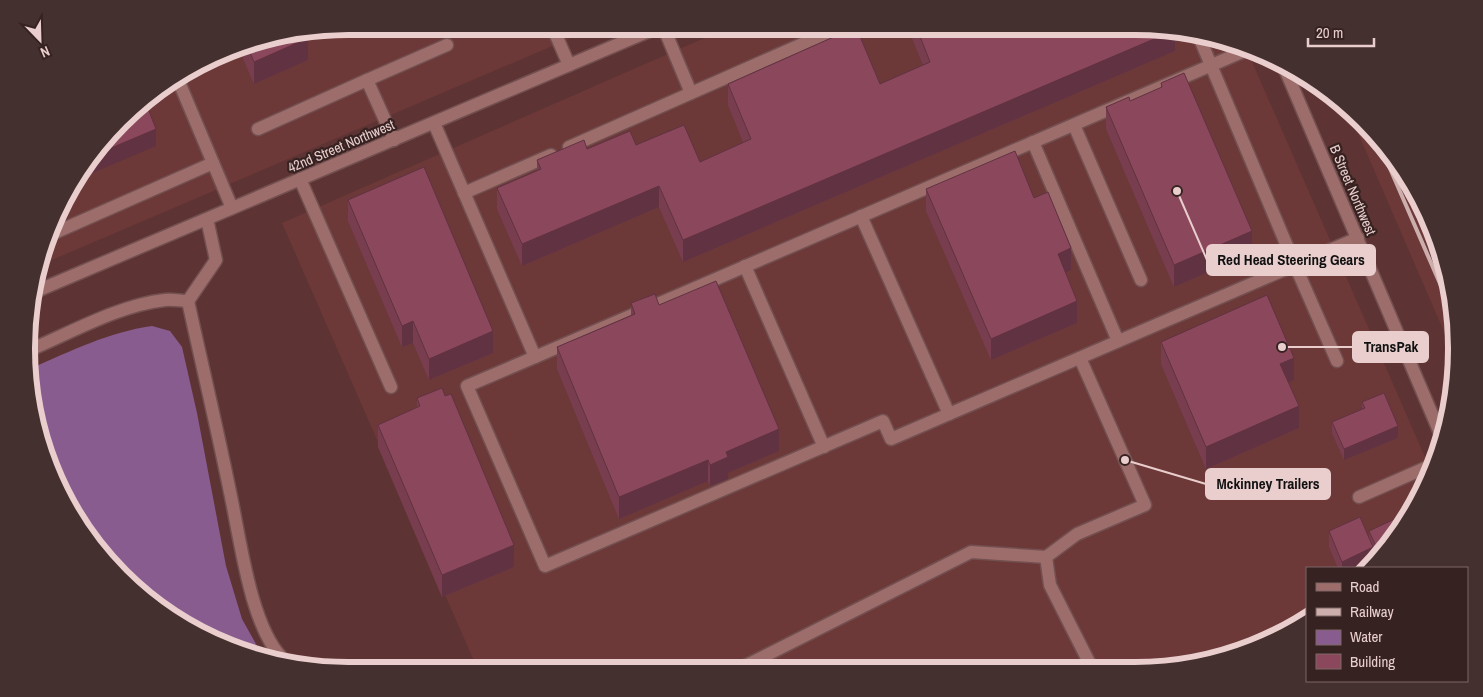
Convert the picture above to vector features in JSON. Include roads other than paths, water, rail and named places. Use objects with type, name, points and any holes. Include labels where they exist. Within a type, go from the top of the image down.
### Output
[{"type":"street","points":[[556,35],[569,65]]},
{"type":"street","name":"42nd Street Northwest","points":[[41,289],[641,35]]},
{"type":"street","points":[[666,35],[691,93]]},
{"type":"street","points":[[464,193],[823,35]]},
{"type":"street","points":[[1201,42],[1294,265],[1337,361]]},
{"type":"street","points":[[258,129],[447,45]]},
{"type":"street","points":[[1239,53],[467,386],[545,566],[883,421],[891,439],[1358,238]]},
{"type":"street","name":"B Street Northwest","points":[[1289,76],[1438,427]]},
{"type":"street","points":[[367,80],[394,140]]},
{"type":"street","points":[[179,85],[232,208]]},
{"type":"street","points":[[434,123],[535,357]]},
{"type":"street","points":[[1074,125],[1141,280]]},
{"type":"street","points":[[1033,142],[1118,341]]},
{"type":"street","points":[[58,231],[213,164]]},
{"type":"street","points":[[300,179],[391,387]]},
{"type":"street","points":[[861,216],[949,414]]},
{"type":"street","points":[[207,218],[216,260],[188,301],[247,572],[260,622],[279,654]]},
{"type":"street","points":[[745,266],[824,446]]},
{"type":"street","points":[[35,348],[120,311],[167,300],[188,301]]},
{"type":"street","points":[[753,662],[971,552],[1046,557],[1077,534],[1144,505],[1080,358]]},
{"type":"street","points":[[1360,497],[1424,469]]},
{"type":"street","points":[[1046,557],[1050,585],[1089,662]]},
{"type":"water","points":[[152,326],[170,331],[182,347],[197,413],[226,566],[242,619],[258,648],[210,630],[174,609],[142,584],[113,555],[88,523],[67,487],[59,468],[41,410],[36,366],[105,337]]},
{"type":"railway","points":[[1389,166],[1442,289]]},
{"type":"place","name":"Red Head Steering Gears","points":[[1177,191]]},
{"type":"place","name":"TransPak","points":[[1282,347]]},
{"type":"place","name":"Mckinney Trailers","points":[[1125,460]]}]
